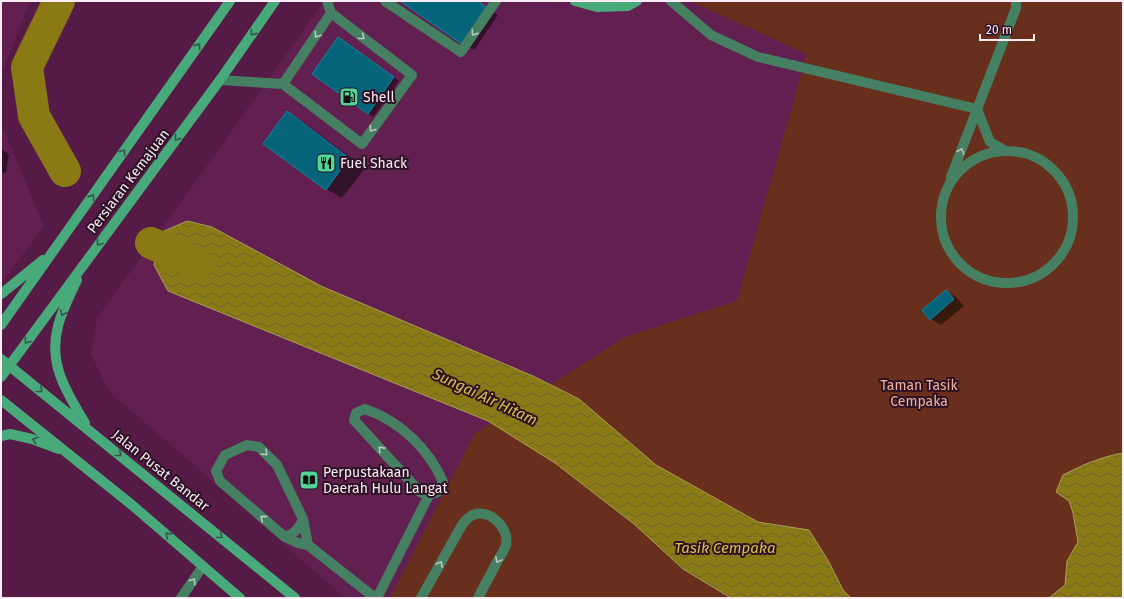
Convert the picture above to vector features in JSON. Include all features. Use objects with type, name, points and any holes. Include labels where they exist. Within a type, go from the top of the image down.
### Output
[{"type":"main road","name":"Persiaran Kemajuan","points":[[1,325],[230,1]]},
{"type":"main road","name":"Persiaran Kemajuan","points":[[1,377],[5,362],[83,264],[220,80],[275,1]]},
{"type":"main road","points":[[575,1],[597,7],[628,6],[637,1]]},
{"type":"main road","points":[[1,294],[53,251]]},
{"type":"main road","points":[[83,264],[58,324],[54,344],[56,362],[62,382],[89,430]]},
{"type":"main road","name":"Jalan Pusat Bandar","points":[[5,362],[295,598]]},
{"type":"main road","points":[[1,400],[132,505],[240,598]]},
{"type":"main road","points":[[1,436],[10,434],[32,439],[68,453]]},
{"type":"lane","points":[[220,80],[283,84],[362,144],[412,75],[331,13],[326,1]]},
{"type":"lane","points":[[385,1],[461,52],[496,1]]},
{"type":"lane","points":[[671,1],[711,35],[758,57],[977,109]]},
{"type":"lane","points":[[947,188],[959,170],[976,158],[996,151],[1017,152],[1037,158],[1054,170],[1066,187],[1072,208],[1072,230],[1064,252],[1048,269],[1028,280],[1005,283],[983,279],[963,266],[949,249],[942,229],[941,208],[947,188],[1016,8],[1016,1]]},
{"type":"lane","points":[[283,84],[331,13]]},
{"type":"lane","points":[[977,109],[990,142],[1007,152]]},
{"type":"lane","points":[[365,409],[378,414],[402,429],[425,452],[437,469],[443,482],[438,492],[429,494],[420,492],[354,420],[356,413],[365,409]]},
{"type":"lane","points":[[308,545],[303,519],[278,465],[258,447],[247,445],[226,455],[216,471],[220,481],[285,537],[298,543],[308,545],[376,598],[429,494]]},
{"type":"lane","points":[[421,598],[462,525],[474,514],[484,514],[497,520],[503,527],[506,536],[506,546],[478,598]]},
{"type":"lane","points":[[285,537],[298,529],[303,519]]},
{"type":"lane","points":[[181,598],[203,566]]},
{"type":"shaded area","points":[[1,1],[30,1],[1,75]]},
{"type":"shaded area","points":[[324,1],[1123,1],[1123,598],[345,598],[109,392],[91,354],[97,318]]},
{"type":"shaded area","points":[[1,123],[44,226],[1,284]]},
{"type":"green space","name":"Taman Tasik Cempaka","points":[[692,1],[1123,1],[1123,598],[390,598],[475,433],[625,337],[737,301],[807,54]]},
{"type":"water","name":"Tasik Cempaka","points":[[187,221],[212,227],[321,286],[533,376],[579,399],[656,465],[758,522],[809,530],[829,562],[843,590],[851,598],[731,598],[683,569],[634,524],[555,463],[488,421],[168,291],[154,265],[162,232]]},
{"type":"water","points":[[1123,453],[1123,598],[1049,598],[1065,585],[1067,561],[1078,542],[1073,513],[1069,501],[1056,492],[1063,475],[1092,462]]},
{"type":"building","points":[[400,1],[478,1],[488,8],[463,45]]},
{"type":"building","points":[[338,37],[394,77],[368,114],[312,74]]},
{"type":"building","points":[[287,111],[349,158],[326,190],[263,144]]},
{"type":"building","points":[[946,290],[954,299],[930,320],[922,310]]},
{"type":"waterway","name":"Sungai Air Hitam","points":[[59,1],[27,67],[34,116],[65,171]]},
{"type":"waterway","name":"Sungai Air Hitam","points":[[151,243],[197,264]]},
{"type":"place","name":"Shell","points":[[349,97]]},
{"type":"place","name":"Fuel Shack","points":[[326,163]]},
{"type":"place","name":"Perpustakaan Daerah Hulu Langat","points":[[309,480]]}]
